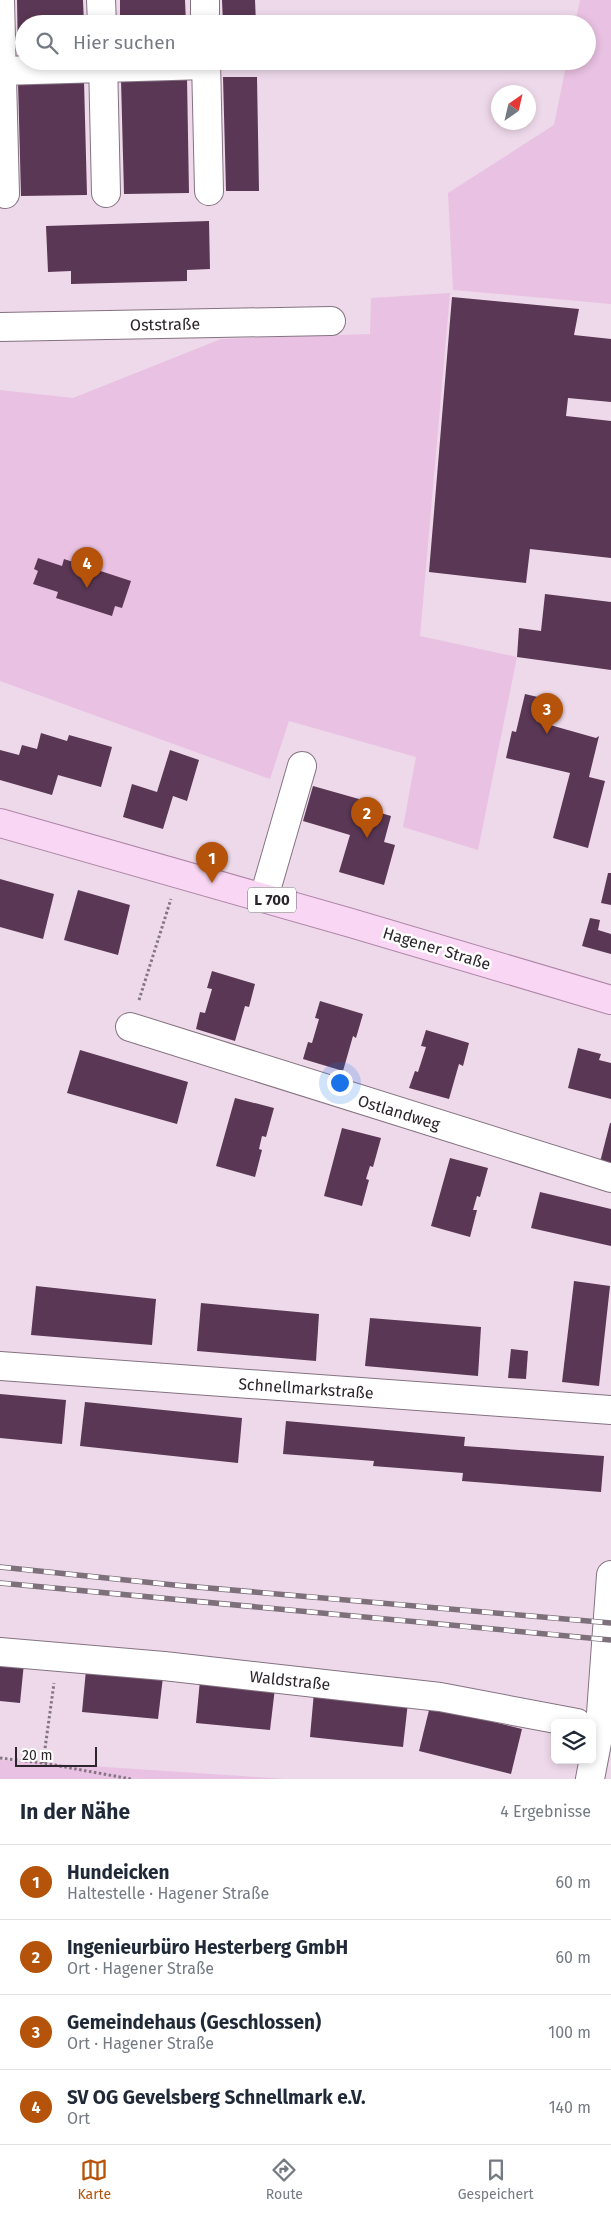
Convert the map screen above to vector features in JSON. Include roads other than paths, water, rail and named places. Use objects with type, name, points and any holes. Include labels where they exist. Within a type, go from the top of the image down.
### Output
[{"type":"main road","name":"Hagener Straße","points":[[0,823],[264,897],[611,1000]]},
{"type":"street","points":[[0,0],[5,194]]},
{"type":"street","points":[[101,0],[102,15]]},
{"type":"street","points":[[205,0],[205,15]]},
{"type":"street","points":[[1,71],[16,70]]},
{"type":"street","points":[[103,70],[106,193]]},
{"type":"street","points":[[206,70],[209,191]]},
{"type":"street","name":"Oststraße","points":[[0,328],[331,321]]},
{"type":"street","points":[[264,897],[302,766]]},
{"type":"street","name":"Ostlandweg","points":[[130,1027],[611,1178]]},
{"type":"street","name":"Schnellmarkstraße","points":[[0,1366],[611,1410]]},
{"type":"street","points":[[591,1719],[611,1575]]},
{"type":"street","name":"Waldstraße","points":[[0,1652],[164,1666],[440,1697],[558,1719]]},
{"type":"street","points":[[590,1764],[590,1779]]},
{"type":"railway","points":[[0,1567],[174,1585],[611,1623]]},
{"type":"railway","points":[[0,1583],[611,1640]]},
{"type":"place","name":"SV OG Gevelsberg Schnellmark e.V.","points":[[87,588]]},
{"type":"place","name":"Gemeindehaus (Geschlossen)","points":[[547,734]]},
{"type":"place","name":"Ingenieurbüro Hesterberg GmbH","points":[[367,838]]},
{"type":"place","name":"Hundeicken","points":[[212,883]]}]
